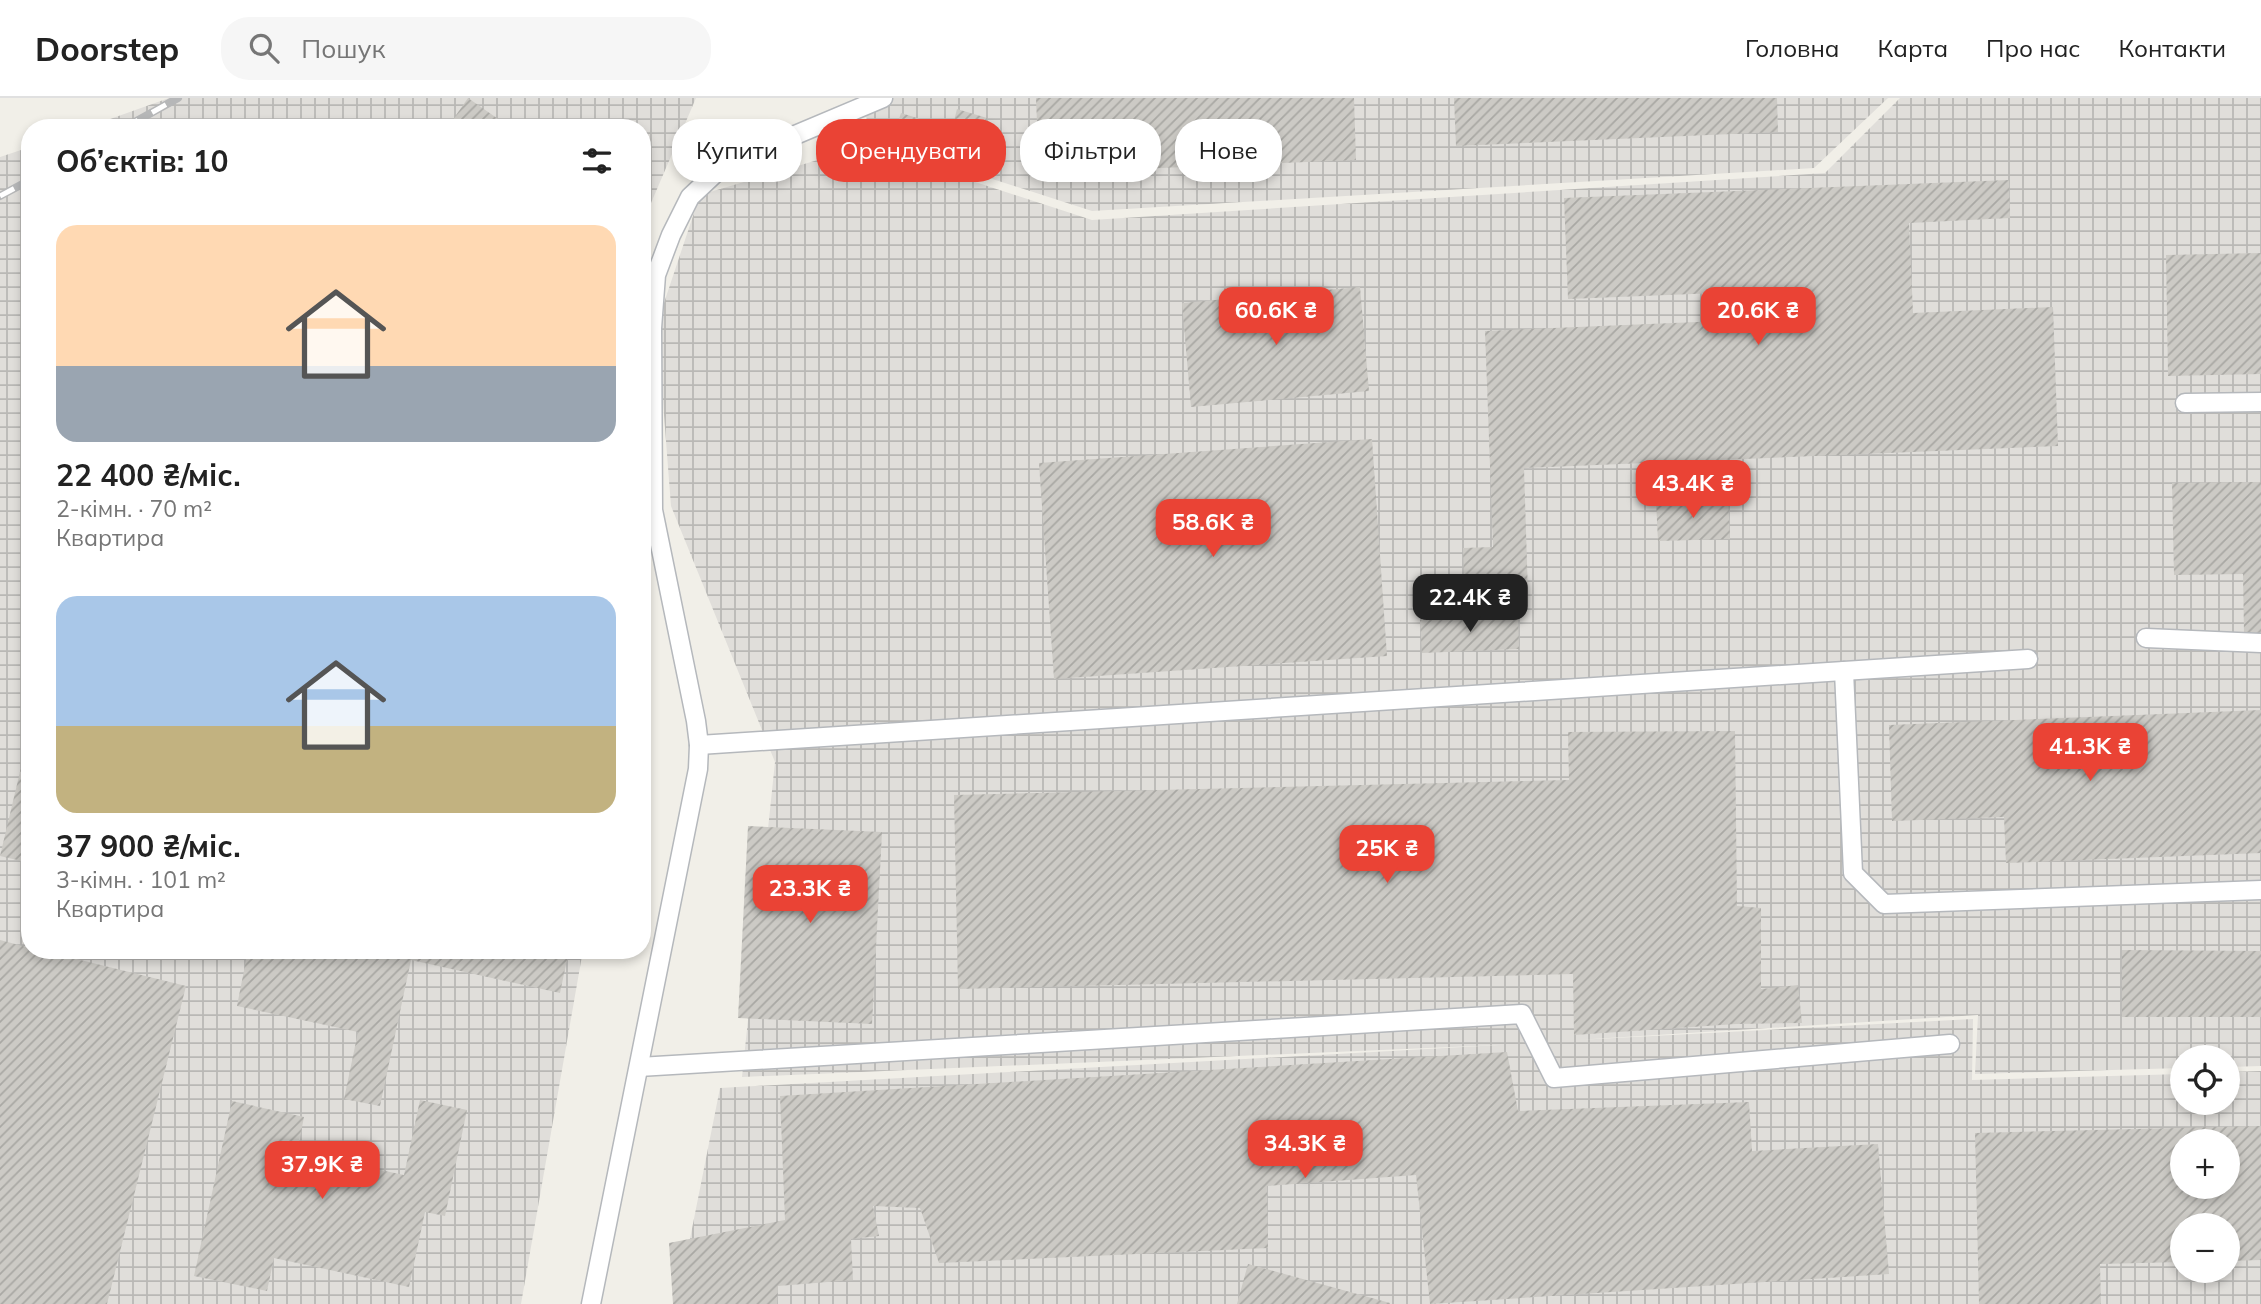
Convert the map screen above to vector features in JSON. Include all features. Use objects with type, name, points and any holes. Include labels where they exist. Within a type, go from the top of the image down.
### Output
[{"type":"lane","points":[[592,1304],[698,769],[696,721],[653,510],[652,328],[656,275],[671,235],[690,197],[724,165],[883,98]]},
{"type":"lane","points":[[2185,404],[2261,402]]},
{"type":"lane","points":[[2146,638],[2261,643]]},
{"type":"lane","points":[[699,745],[2028,659]]},
{"type":"lane","points":[[1844,671],[1853,873],[1884,904],[2261,890]]},
{"type":"lane","points":[[639,1068],[1522,1014],[1554,1078],[1950,1044]]},
{"type":"shaded area","points":[[169,98],[696,98],[687,119],[672,119],[672,154],[651,203],[651,119],[110,119]]},
{"type":"shaded area","points":[[865,98],[1888,98],[1814,168],[1092,211],[1002,182],[1006,182],[1006,119],[867,119]]},
{"type":"shaded area","points":[[1900,98],[2261,98],[2261,1066],[2240,1067],[2240,1045],[2170,1045],[2170,1068],[1975,1074],[1978,1015],[1577,1040],[1973,1019],[1972,1080],[2170,1074],[2170,1115],[2240,1115],[2240,1072],[2261,1071],[2261,1304],[677,1304],[720,1088],[1499,1045],[742,1077],[775,762],[671,506],[657,324],[700,195],[744,182],[802,182],[802,165],[816,161],[816,182],[975,182],[1092,220],[1825,173]]},
{"type":"shaded area","points":[[21,150],[21,959],[581,959],[521,1304],[0,1304],[0,157]]},
{"type":"building","points":[[468,98],[498,119],[453,119]]},
{"type":"building","points":[[1036,98],[1354,98],[1356,160],[1282,163],[1282,119],[1175,119],[1175,167],[1161,168],[1161,119],[1037,119]]},
{"type":"building","points":[[1454,98],[1777,98],[1778,132],[1456,146]]},
{"type":"building","points":[[957,109],[987,118],[987,119],[954,119]]},
{"type":"building","points":[[901,113],[920,119],[899,119]]},
{"type":"building","points":[[2009,180],[2010,218],[1909,223],[1913,313],[2053,307],[2058,446],[1524,468],[1528,594],[1465,597],[1463,548],[1493,547],[1485,331],[1792,318],[1791,290],[1568,299],[1564,198]]},
{"type":"building","points":[[2261,253],[2261,374],[2168,376],[2166,255]]},
{"type":"building","points":[[1360,287],[1369,391],[1191,407],[1182,303]]},
{"type":"building","points":[[1372,439],[1387,656],[1054,679],[1039,463]]},
{"type":"building","points":[[2261,482],[2261,633],[2244,633],[2243,574],[2174,575],[2172,483]]},
{"type":"building","points":[[1728,498],[1730,539],[1658,541],[1656,501]]},
{"type":"building","points":[[1518,616],[1519,649],[1422,653],[1420,620]]},
{"type":"building","points":[[2261,710],[2261,853],[2006,863],[2004,817],[1892,821],[1889,725]]},
{"type":"building","points":[[1735,731],[1737,906],[1761,908],[1761,989],[1798,985],[1802,1023],[1736,1024],[1574,1035],[1573,974],[958,989],[954,795],[1569,780],[1568,732]]},
{"type":"building","points":[[21,768],[21,861],[0,856]]},
{"type":"building","points":[[748,826],[882,832],[872,1024],[738,1018]]},
{"type":"building","points":[[0,940],[21,946],[21,959],[76,959],[186,986],[107,1304],[0,1304]]},
{"type":"building","points":[[2122,950],[2261,951],[2261,1017],[2122,1017]]},
{"type":"building","points":[[246,959],[567,959],[560,993],[411,960],[380,1106],[344,1099],[358,1032],[237,1006]]},
{"type":"building","points":[[1507,1052],[1518,1111],[1749,1102],[1752,1151],[1878,1144],[1889,1274],[1430,1304],[1416,1175],[1267,1186],[1268,1248],[939,1263],[920,1208],[873,1206],[879,1236],[851,1239],[853,1280],[778,1286],[777,1304],[673,1304],[669,1243],[785,1220],[780,1096]]},
{"type":"building","points":[[420,1100],[467,1110],[445,1216],[425,1212],[409,1287],[274,1258],[267,1291],[194,1276],[232,1101],[304,1117],[297,1152],[404,1175]]},
{"type":"building","points":[[2261,1126],[2261,1260],[2240,1261],[2240,1213],[2170,1213],[2170,1262],[2100,1264],[2101,1304],[1979,1304],[1975,1133]]},
{"type":"building","points":[[1248,1264],[1390,1303],[1390,1304],[1237,1304]]},
{"type":"railway","points":[[140,119],[178,98]]},
{"type":"railway","points":[[0,196],[21,185]]}]
